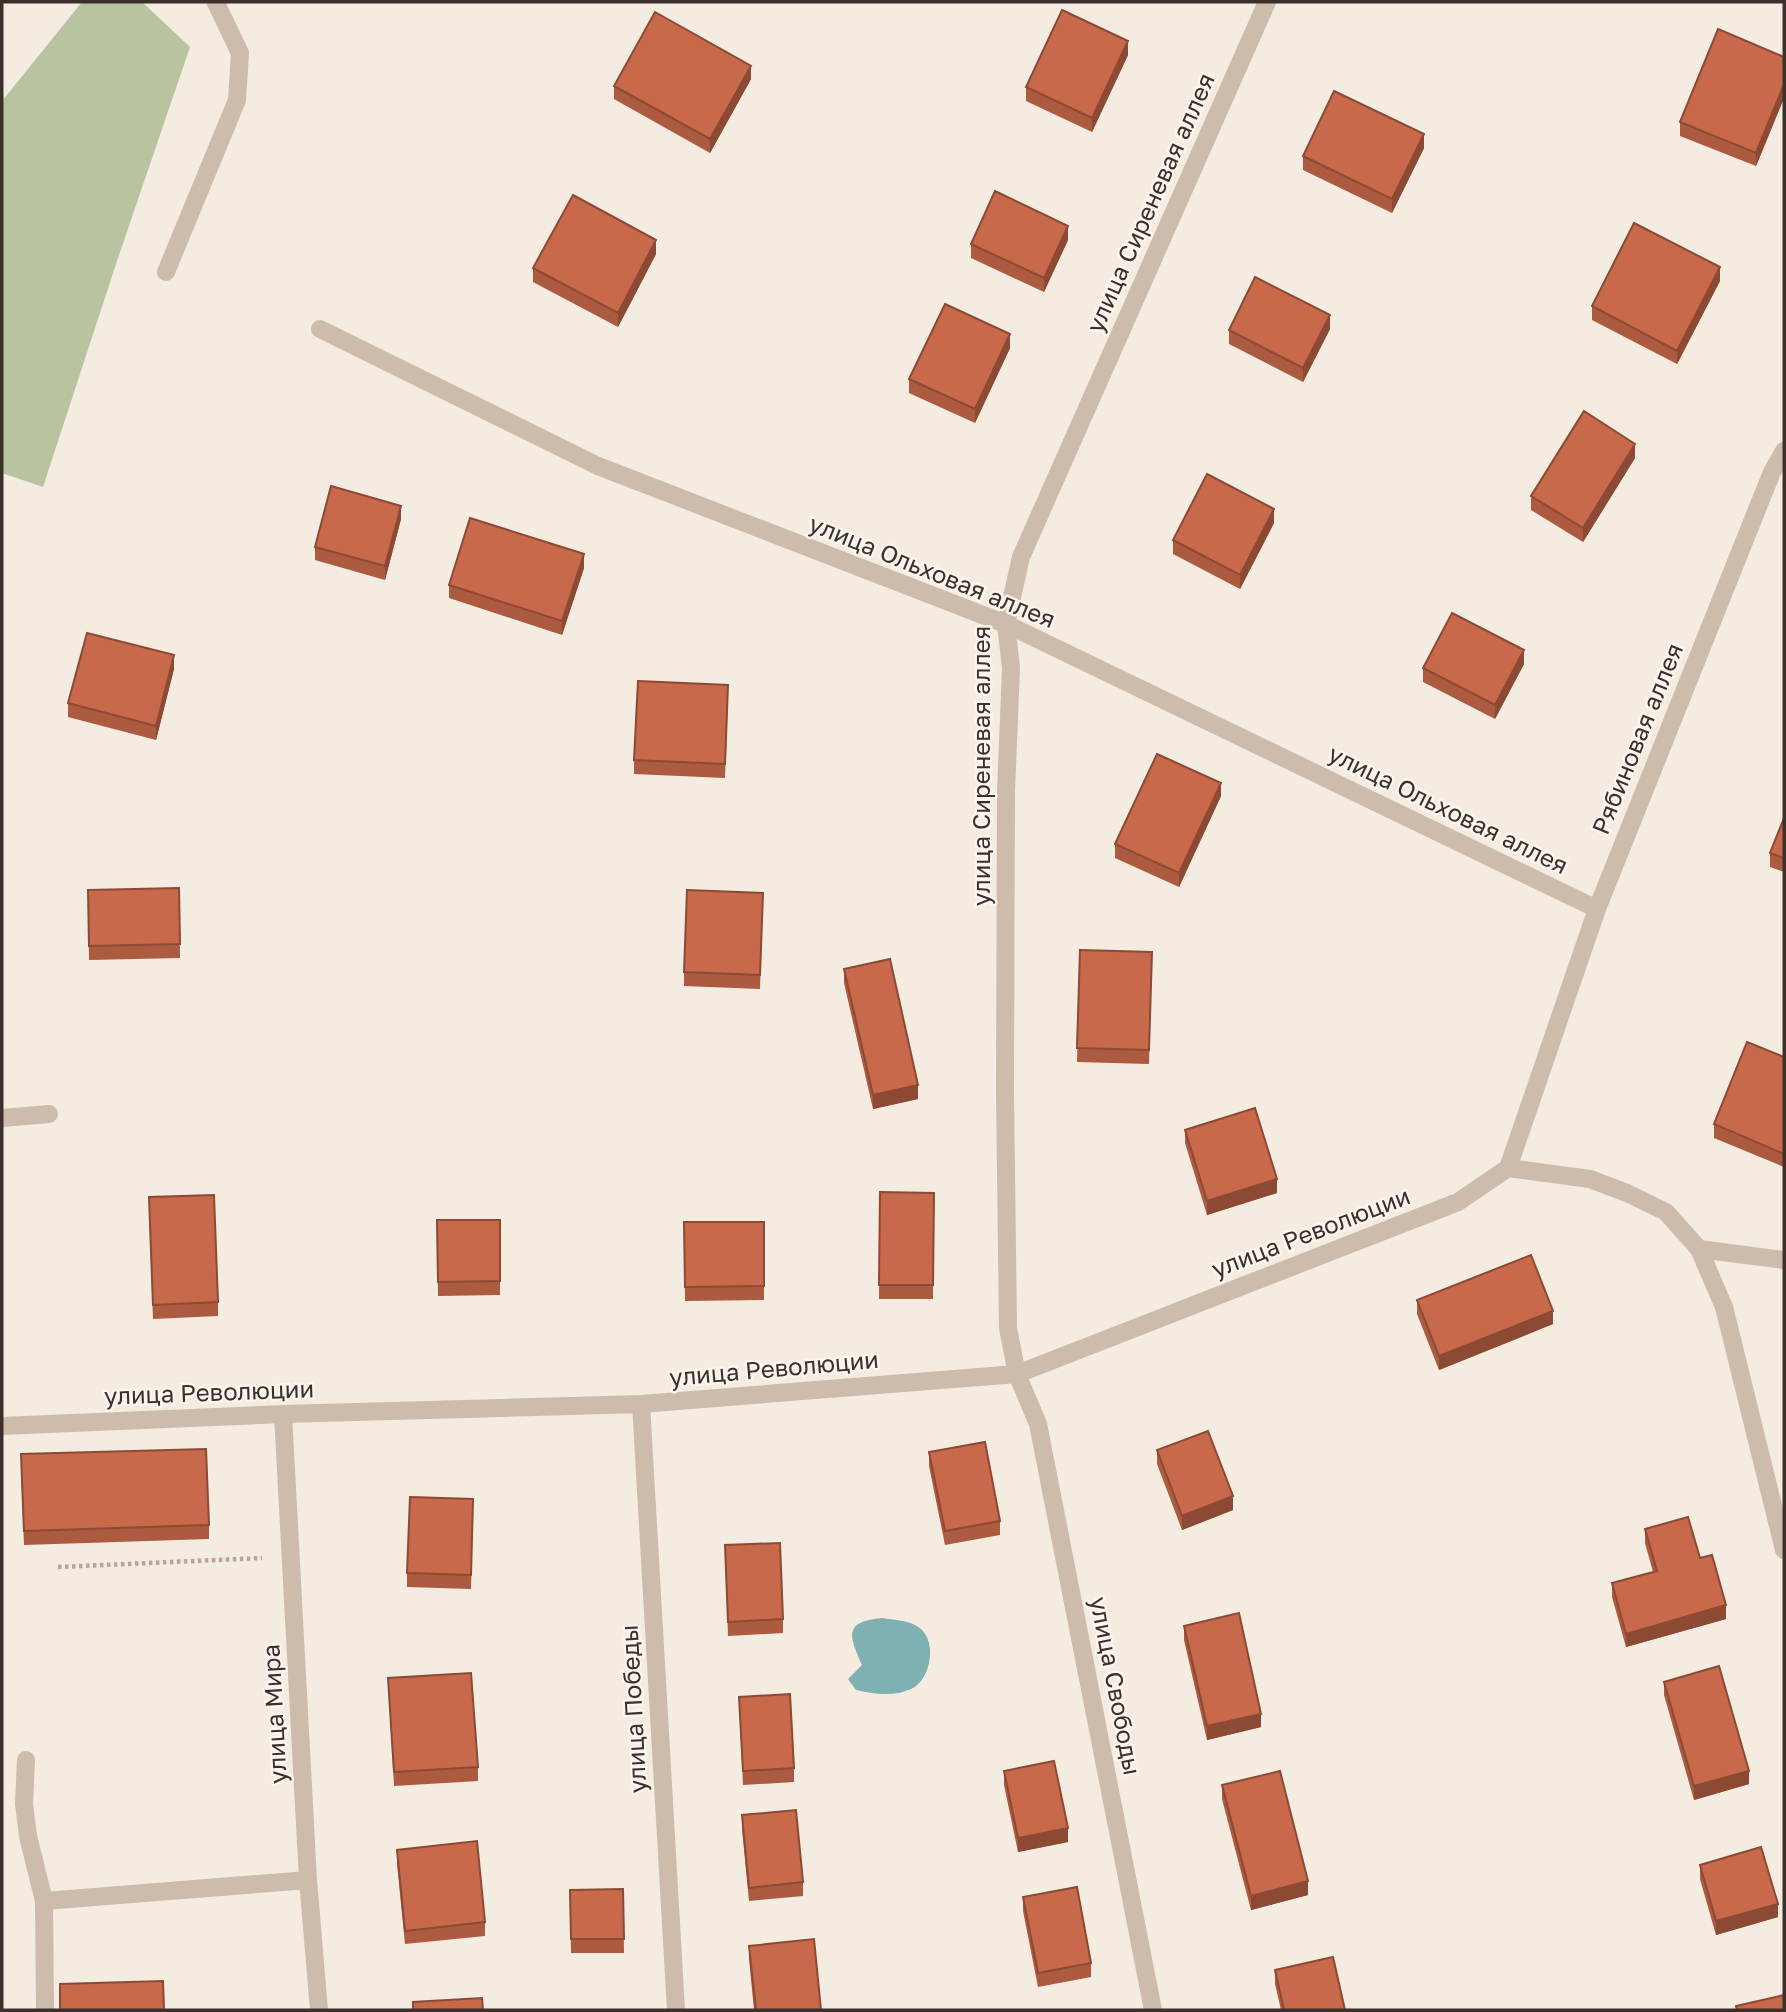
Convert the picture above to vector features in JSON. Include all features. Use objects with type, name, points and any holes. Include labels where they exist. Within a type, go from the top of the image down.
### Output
[{"type":"street","points":[[166,272],[237,100],[240,53],[216,2]]},
{"type":"street","name":"улица Сиреневая аллея","points":[[1017,1374],[1008,1328],[1006,819],[1011,668],[1006,624],[1021,557],[1267,2]]},
{"type":"street","name":"улица Ольховая аллея","points":[[320,328],[598,466],[1006,624],[1597,909]]},
{"type":"street","name":"Рябиновая аллея","points":[[1508,1168],[1597,909],[1772,472],[1784,451]]},
{"type":"street","points":[[2,1118],[49,1114]]},
{"type":"street","points":[[1508,1168],[1590,1179],[1627,1193],[1666,1212],[1699,1249],[1724,1307],[1784,1550]]},
{"type":"street","name":"улица Революции","points":[[2,1426],[283,1414],[641,1405],[1017,1374],[1458,1202],[1508,1168]]},
{"type":"street","points":[[1699,1249],[1784,1260]]},
{"type":"street","name":"улица Свободы","points":[[1017,1374],[1038,1424],[1153,2010]]},
{"type":"street","name":"улица Победы","points":[[641,1405],[676,2010]]},
{"type":"street","name":"улица Мира","points":[[283,1414],[308,1880],[319,2010]]},
{"type":"street","points":[[26,1760],[24,1804],[27,1836],[44,1901],[45,2010]]},
{"type":"street","points":[[44,1901],[308,1880]]},
{"type":"path","points":[[58,1567],[290,1557]]},
{"type":"green space","points":[[82,2],[142,2],[190,47],[43,487],[2,473],[2,101]]},
{"type":"water","points":[[882,1618],[915,1625],[923,1631],[930,1648],[924,1677],[904,1692],[883,1694],[856,1690],[848,1679],[862,1665],[854,1646],[852,1632],[860,1623]]},
{"type":"building","points":[[1062,10],[1128,41],[1092,118],[1026,87]]},
{"type":"building","points":[[655,12],[751,66],[710,139],[614,86]]},
{"type":"building","points":[[1718,29],[1784,57],[1784,84],[1756,153],[1680,122]]},
{"type":"building","points":[[1334,91],[1424,134],[1392,199],[1303,156]]},
{"type":"building","points":[[995,191],[1068,226],[1044,278],[971,244]]},
{"type":"building","points":[[573,195],[656,240],[618,313],[533,268]]},
{"type":"building","points":[[1634,223],[1720,267],[1677,351],[1592,306]]},
{"type":"building","points":[[1255,277],[1330,315],[1303,368],[1229,330]]},
{"type":"building","points":[[945,304],[1010,334],[975,409],[909,379]]},
{"type":"building","points":[[1584,411],[1635,444],[1583,528],[1531,496]]},
{"type":"building","points":[[1207,474],[1274,509],[1240,575],[1173,540]]},
{"type":"building","points":[[331,486],[401,506],[385,566],[315,547]]},
{"type":"building","points":[[470,518],[584,554],[562,621],[449,585]]},
{"type":"building","points":[[1452,613],[1524,650],[1495,705],[1423,668]]},
{"type":"building","points":[[87,633],[174,655],[156,726],[68,703]]},
{"type":"building","points":[[638,681],[728,685],[725,764],[634,760]]},
{"type":"building","points":[[1157,754],[1221,783],[1179,873],[1115,844]]},
{"type":"building","points":[[1784,818],[1784,858],[1770,853]]},
{"type":"building","points":[[179,888],[180,944],[89,946],[88,890]]},
{"type":"building","points":[[687,890],[763,893],[760,975],[684,972]]},
{"type":"building","points":[[1080,950],[1152,952],[1149,1050],[1077,1048]]},
{"type":"building","points":[[890,959],[918,1085],[873,1095],[844,969]]},
{"type":"building","points":[[1747,1042],[1784,1057],[1784,1154],[1714,1124]]},
{"type":"building","points":[[1255,1108],[1277,1179],[1207,1201],[1185,1130]]},
{"type":"building","points":[[880,1192],[934,1193],[933,1285],[879,1285]]},
{"type":"building","points":[[214,1195],[218,1302],[153,1305],[149,1197]]},
{"type":"building","points":[[437,1220],[500,1220],[500,1281],[438,1282]]},
{"type":"building","points":[[684,1222],[764,1222],[764,1286],[685,1287]]},
{"type":"building","points":[[1531,1255],[1553,1311],[1439,1356],[1417,1300]]},
{"type":"building","points":[[1208,1431],[1233,1496],[1182,1516],[1157,1450]]},
{"type":"building","points":[[985,1442],[1000,1521],[945,1531],[929,1452]]},
{"type":"building","points":[[206,1449],[209,1525],[24,1531],[21,1454]]},
{"type":"building","points":[[410,1497],[473,1499],[471,1575],[407,1573]]},
{"type":"building","points":[[1688,1517],[1700,1558],[1712,1555],[1726,1605],[1626,1634],[1612,1583],[1657,1571],[1645,1529]]},
{"type":"building","points":[[780,1543],[783,1619],[728,1622],[725,1545]]},
{"type":"building","points":[[1239,1613],[1261,1714],[1207,1726],[1184,1626]]},
{"type":"building","points":[[1719,1666],[1749,1771],[1694,1786],[1664,1682]]},
{"type":"building","points":[[471,1673],[478,1767],[394,1772],[388,1678]]},
{"type":"building","points":[[790,1694],[794,1768],[743,1771],[739,1697]]},
{"type":"building","points":[[1054,1761],[1068,1828],[1018,1838],[1004,1771]]},
{"type":"building","points":[[1280,1771],[1308,1881],[1251,1896],[1222,1785]]},
{"type":"building","points":[[796,1810],[803,1882],[749,1888],[742,1815]]},
{"type":"building","points":[[477,1841],[485,1922],[405,1931],[397,1850]]},
{"type":"building","points":[[1761,1847],[1778,1904],[1716,1921],[1700,1865]]},
{"type":"building","points":[[1077,1887],[1091,1963],[1038,1973],[1023,1897]]},
{"type":"building","points":[[623,1889],[624,1939],[571,1939],[570,1890]]},
{"type":"building","points":[[814,1939],[821,2010],[756,2010],[749,1946]]},
{"type":"building","points":[[1333,1957],[1345,2010],[1284,2010],[1275,1970]]},
{"type":"building","points":[[163,1981],[164,2010],[60,2010],[60,1984]]},
{"type":"building","points":[[1784,1995],[1784,2010],[1737,2010],[1736,2006]]},
{"type":"building","points":[[482,1998],[483,2010],[413,2010],[413,2002]]}]
